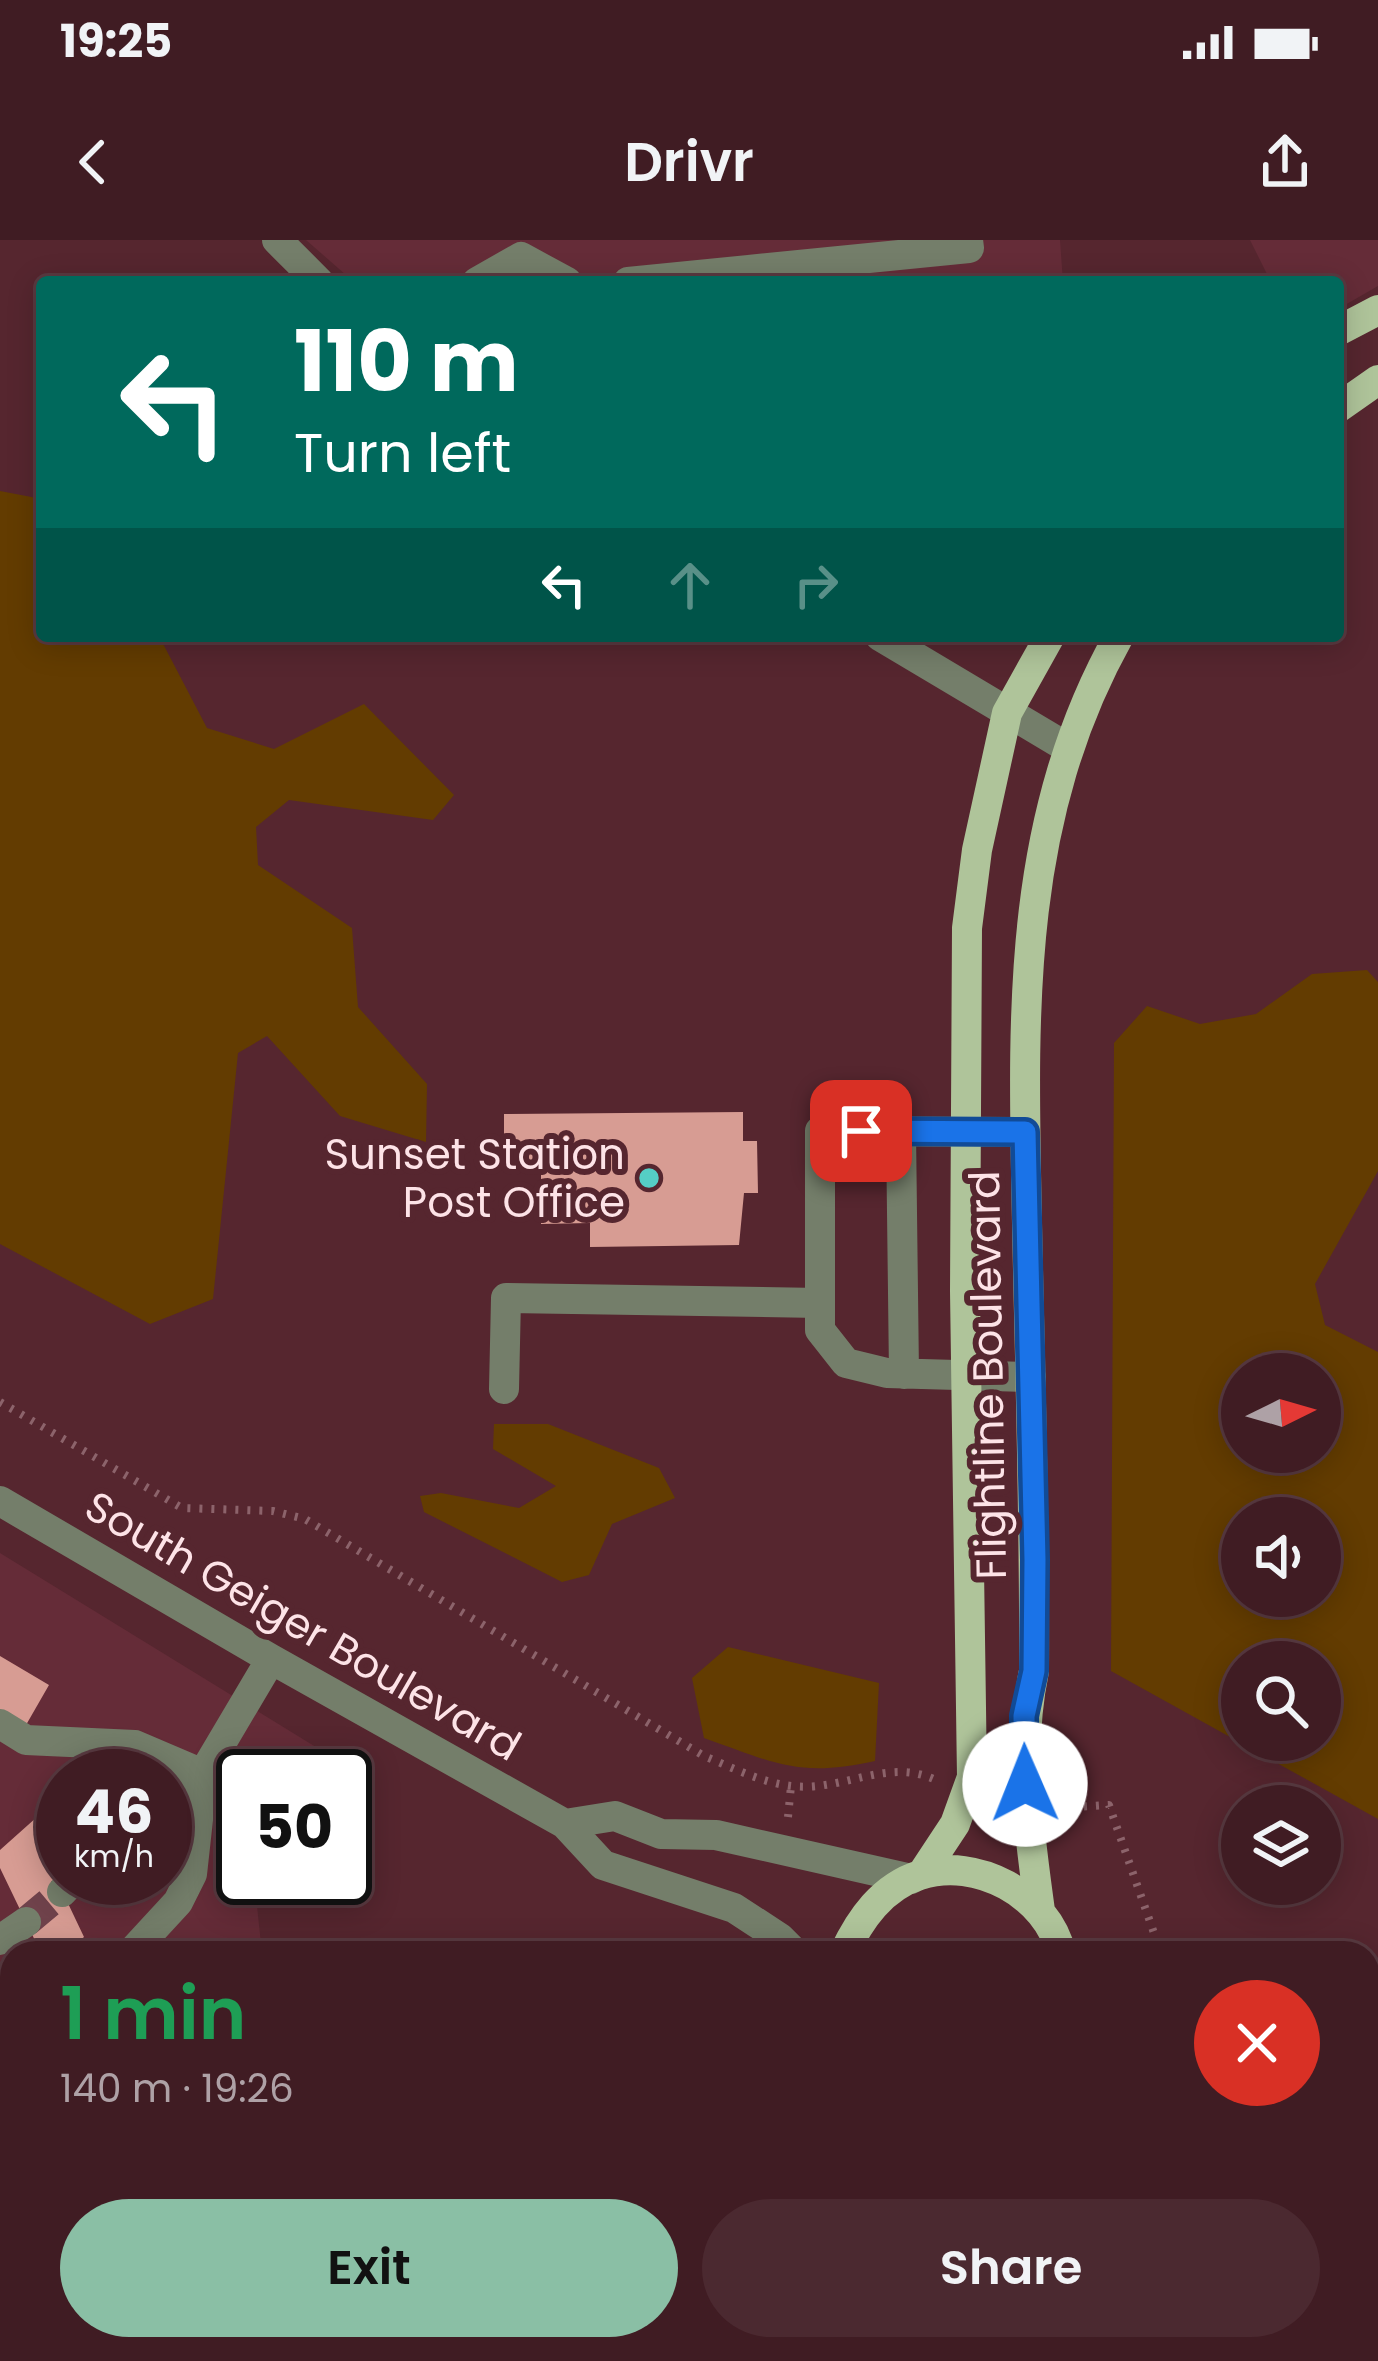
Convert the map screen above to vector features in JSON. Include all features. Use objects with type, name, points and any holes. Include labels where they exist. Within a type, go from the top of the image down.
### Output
[{"type":"main road","points":[[1344,328],[1378,310]]},
{"type":"main road","points":[[1344,404],[1378,380]]},
{"type":"main road","name":"Flightline Boulevard","points":[[849,1941],[857,1924],[881,1897],[916,1876],[955,1824],[972,1777],[967,928],[981,830],[1007,713],[1047,642]]},
{"type":"main road","name":"Flightline Boulevard","points":[[1040,1911],[1026,1810],[1024,1716],[1034,1648],[1023,1040],[1030,913],[1068,748],[1090,687],[1116,642]]},
{"type":"main road","points":[[916,1876],[981,1874],[1014,1888],[1040,1911],[1055,1941]]},
{"type":"street","points":[[277,240],[311,276]]},
{"type":"street","points":[[688,276],[969,248],[968,240]]},
{"type":"street","points":[[484,276],[514,248],[558,276]]},
{"type":"street","points":[[890,642],[1068,748]]},
{"type":"street","points":[[1025,1132],[820,1131],[820,1330],[846,1363],[904,1374],[1030,1377]]},
{"type":"street","points":[[901,1131],[904,1374]]},
{"type":"street","points":[[504,1389],[506,1298],[820,1303]]},
{"type":"street","name":"South Geiger Boulevard","points":[[0,1501],[565,1824],[603,1865],[734,1908],[783,1941]]},
{"type":"street","points":[[142,1941],[178,1902],[192,1874],[202,1774],[271,1659]]},
{"type":"street","points":[[0,1724],[26,1740],[136,1745],[202,1774]]},
{"type":"street","points":[[192,1778],[202,1774]]},
{"type":"street","points":[[565,1824],[615,1816],[662,1834],[716,1835],[916,1876]]},
{"type":"path","points":[[0,1402],[182,1508],[273,1510],[305,1519],[704,1756],[742,1772],[791,1786],[830,1785],[872,1772],[917,1771],[966,1794]]},
{"type":"path","points":[[1026,1810],[1109,1805],[1157,1941]]},
{"type":"shaded area","points":[[306,240],[1060,240],[1063,276],[347,276]]},
{"type":"shaded area","points":[[1250,240],[1378,240],[1378,286],[1344,306],[1344,276],[1268,276]]},
{"type":"shaded area","points":[[0,491],[36,498],[36,642],[162,642],[207,728],[274,749],[364,704],[454,795],[433,820],[289,800],[256,827],[258,865],[352,928],[358,1007],[427,1084],[426,1142],[340,1116],[267,1036],[238,1053],[213,1299],[150,1324],[0,1244]]},
{"type":"shaded area","points":[[1367,970],[1378,982],[1378,1171],[1315,1284],[1325,1325],[1378,1352],[1378,1819],[1341,1798],[1341,1785],[1317,1785],[1273,1761],[1341,1761],[1341,1641],[1221,1641],[1221,1732],[1111,1671],[1114,1043],[1147,1006],[1200,1024],[1256,1014],[1312,974]]},
{"type":"shaded area","points":[[494,1424],[548,1424],[659,1468],[675,1498],[612,1524],[589,1575],[562,1582],[424,1512],[420,1496],[441,1493],[519,1508],[556,1486],[493,1449]]},
{"type":"shaded area","points":[[0,1553],[319,1749],[216,1749],[216,1905],[257,1905],[261,1941],[0,1941]]},
{"type":"shaded area","points":[[728,1647],[879,1683],[875,1761],[806,1768],[769,1761],[704,1738],[692,1678]]},
{"type":"building","name":"Sunset Station Post Office","points":[[743,1112],[743,1141],[757,1141],[758,1193],[744,1193],[739,1245],[590,1247],[590,1223],[541,1224],[541,1164],[504,1164],[504,1114]]},
{"type":"building","points":[[0,1656],[49,1685],[26,1725],[0,1710]]},
{"type":"building","points":[[36,1818],[36,1905],[69,1905],[84,1937],[35,1941],[0,1868],[0,1850]]},
{"type":"tunnel","points":[[26,1922],[46,1905]]},
{"type":"place","name":"Sunset Station Post Office","points":[[649,1178]]},
{"type":"route","points":[[861,1131],[1025,1132],[1035,1560],[1034,1671],[1024,1716],[1025,1784]]}]
